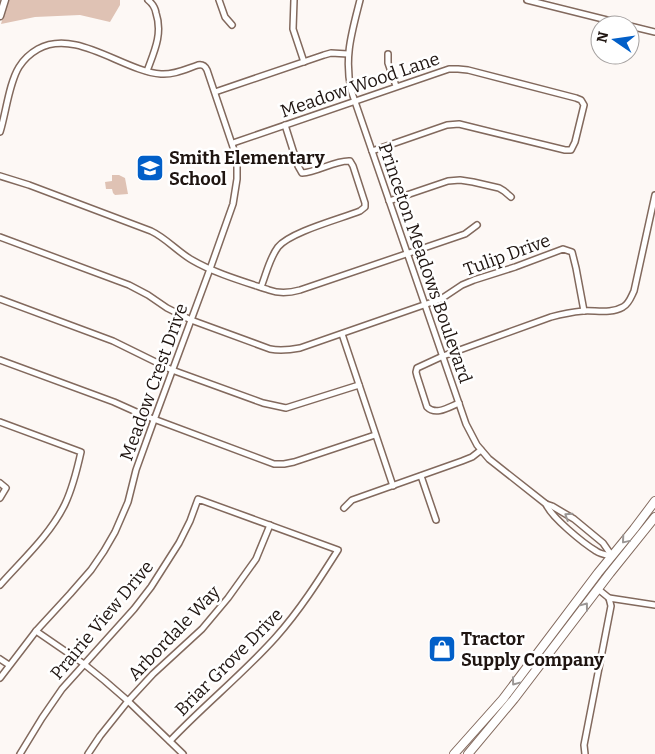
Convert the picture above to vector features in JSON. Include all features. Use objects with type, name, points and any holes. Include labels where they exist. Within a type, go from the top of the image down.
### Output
[{"type":"highway","points":[[454,754],[503,698],[655,501]]},
{"type":"highway","points":[[468,754],[655,517]]},
{"type":"main road","points":[[0,16],[5,0]]},
{"type":"street","points":[[0,132],[18,68],[28,56],[42,46],[57,43],[73,44],[147,71],[158,40],[159,29],[154,7],[148,0]]},
{"type":"street","points":[[219,0],[225,17],[232,25]]},
{"type":"street","points":[[294,0],[293,29],[304,62]]},
{"type":"street","name":"Princeton Meadows Boulevard","points":[[360,0],[348,54],[349,79],[354,101],[466,424],[481,450],[497,467],[546,504],[574,519],[604,543],[612,556]]},
{"type":"street","points":[[527,0],[590,15]]},
{"type":"street","points":[[640,28],[655,32]]},
{"type":"street","points":[[215,92],[327,54],[348,54]]},
{"type":"street","points":[[388,54],[388,63],[396,86]]},
{"type":"street","name":"Meadow Crest Drive","points":[[0,678],[36,631],[86,576],[118,527],[126,507],[137,466],[235,198],[237,173],[233,143],[207,70],[203,65],[196,65],[168,74],[147,71]]},
{"type":"street","name":"Meadow Wood Lane","points":[[233,143],[444,70],[458,68],[576,98],[583,102],[583,111],[576,142],[572,150],[459,124],[447,125],[372,151]]},
{"type":"street","points":[[260,287],[273,255],[283,242],[297,234],[360,212],[366,207],[350,161],[343,161],[311,172],[302,173],[285,125]]},
{"type":"street","points":[[0,176],[151,231],[190,259],[210,269],[278,293],[292,292],[465,234],[477,225]]},
{"type":"street","points":[[389,201],[456,180],[470,181],[499,188],[511,196]]},
{"type":"street","points":[[459,403],[437,412],[430,409],[417,376],[417,368],[443,356],[551,317],[584,311],[614,310],[623,307],[629,301],[634,291],[655,195]]},
{"type":"street","points":[[0,237],[129,284],[167,308],[191,320],[280,351],[300,348],[425,305]]},
{"type":"street","name":"Tulip Drive","points":[[425,305],[445,297],[467,283],[563,249],[572,252],[584,311]]},
{"type":"street","points":[[0,299],[113,341],[172,370],[263,403],[286,408],[359,385]]},
{"type":"street","points":[[342,334],[393,486]]},
{"type":"street","points":[[0,360],[114,402],[154,420],[277,464],[288,464],[375,435]]},
{"type":"street","points":[[0,422],[81,452],[73,484],[60,512],[42,538],[0,584]]},
{"type":"street","points":[[344,508],[352,500],[462,462],[481,450]]},
{"type":"street","points":[[421,476],[436,520]]},
{"type":"street","points":[[0,483],[6,488],[0,498]]},
{"type":"street","name":"Prairie View Drive","points":[[20,754],[62,689],[113,634],[151,587],[179,543],[198,499],[270,525]]},
{"type":"street","name":"Princeton Meadows Boulevard","points":[[546,504],[548,510],[563,525],[597,553],[612,556]]},
{"type":"street","name":"Briar Grove Drive","points":[[170,741],[199,711],[248,667],[294,617],[338,550],[270,525]]},
{"type":"street","name":"Arbordale Way","points":[[88,754],[128,701],[153,674],[202,629],[228,598],[256,560],[270,525]]},
{"type":"street","points":[[598,589],[609,598],[655,605]]},
{"type":"street","points":[[586,754],[584,746],[611,606],[609,598]]},
{"type":"street","points":[[36,631],[84,664],[128,701],[184,754]]},
{"type":"street","points":[[0,659],[9,665]]},
{"type":"shaded area","points":[[8,0],[120,0],[120,5],[110,22],[80,15],[35,17],[1,24]]},
{"type":"shaded area","points":[[112,175],[119,175],[125,178],[128,194],[115,195],[112,189],[106,189],[105,182],[112,181]]},
{"type":"place","name":"Smith Elementary School","points":[[150,168]]},
{"type":"place","name":"Tractor Supply Company","points":[[442,649]]}]
